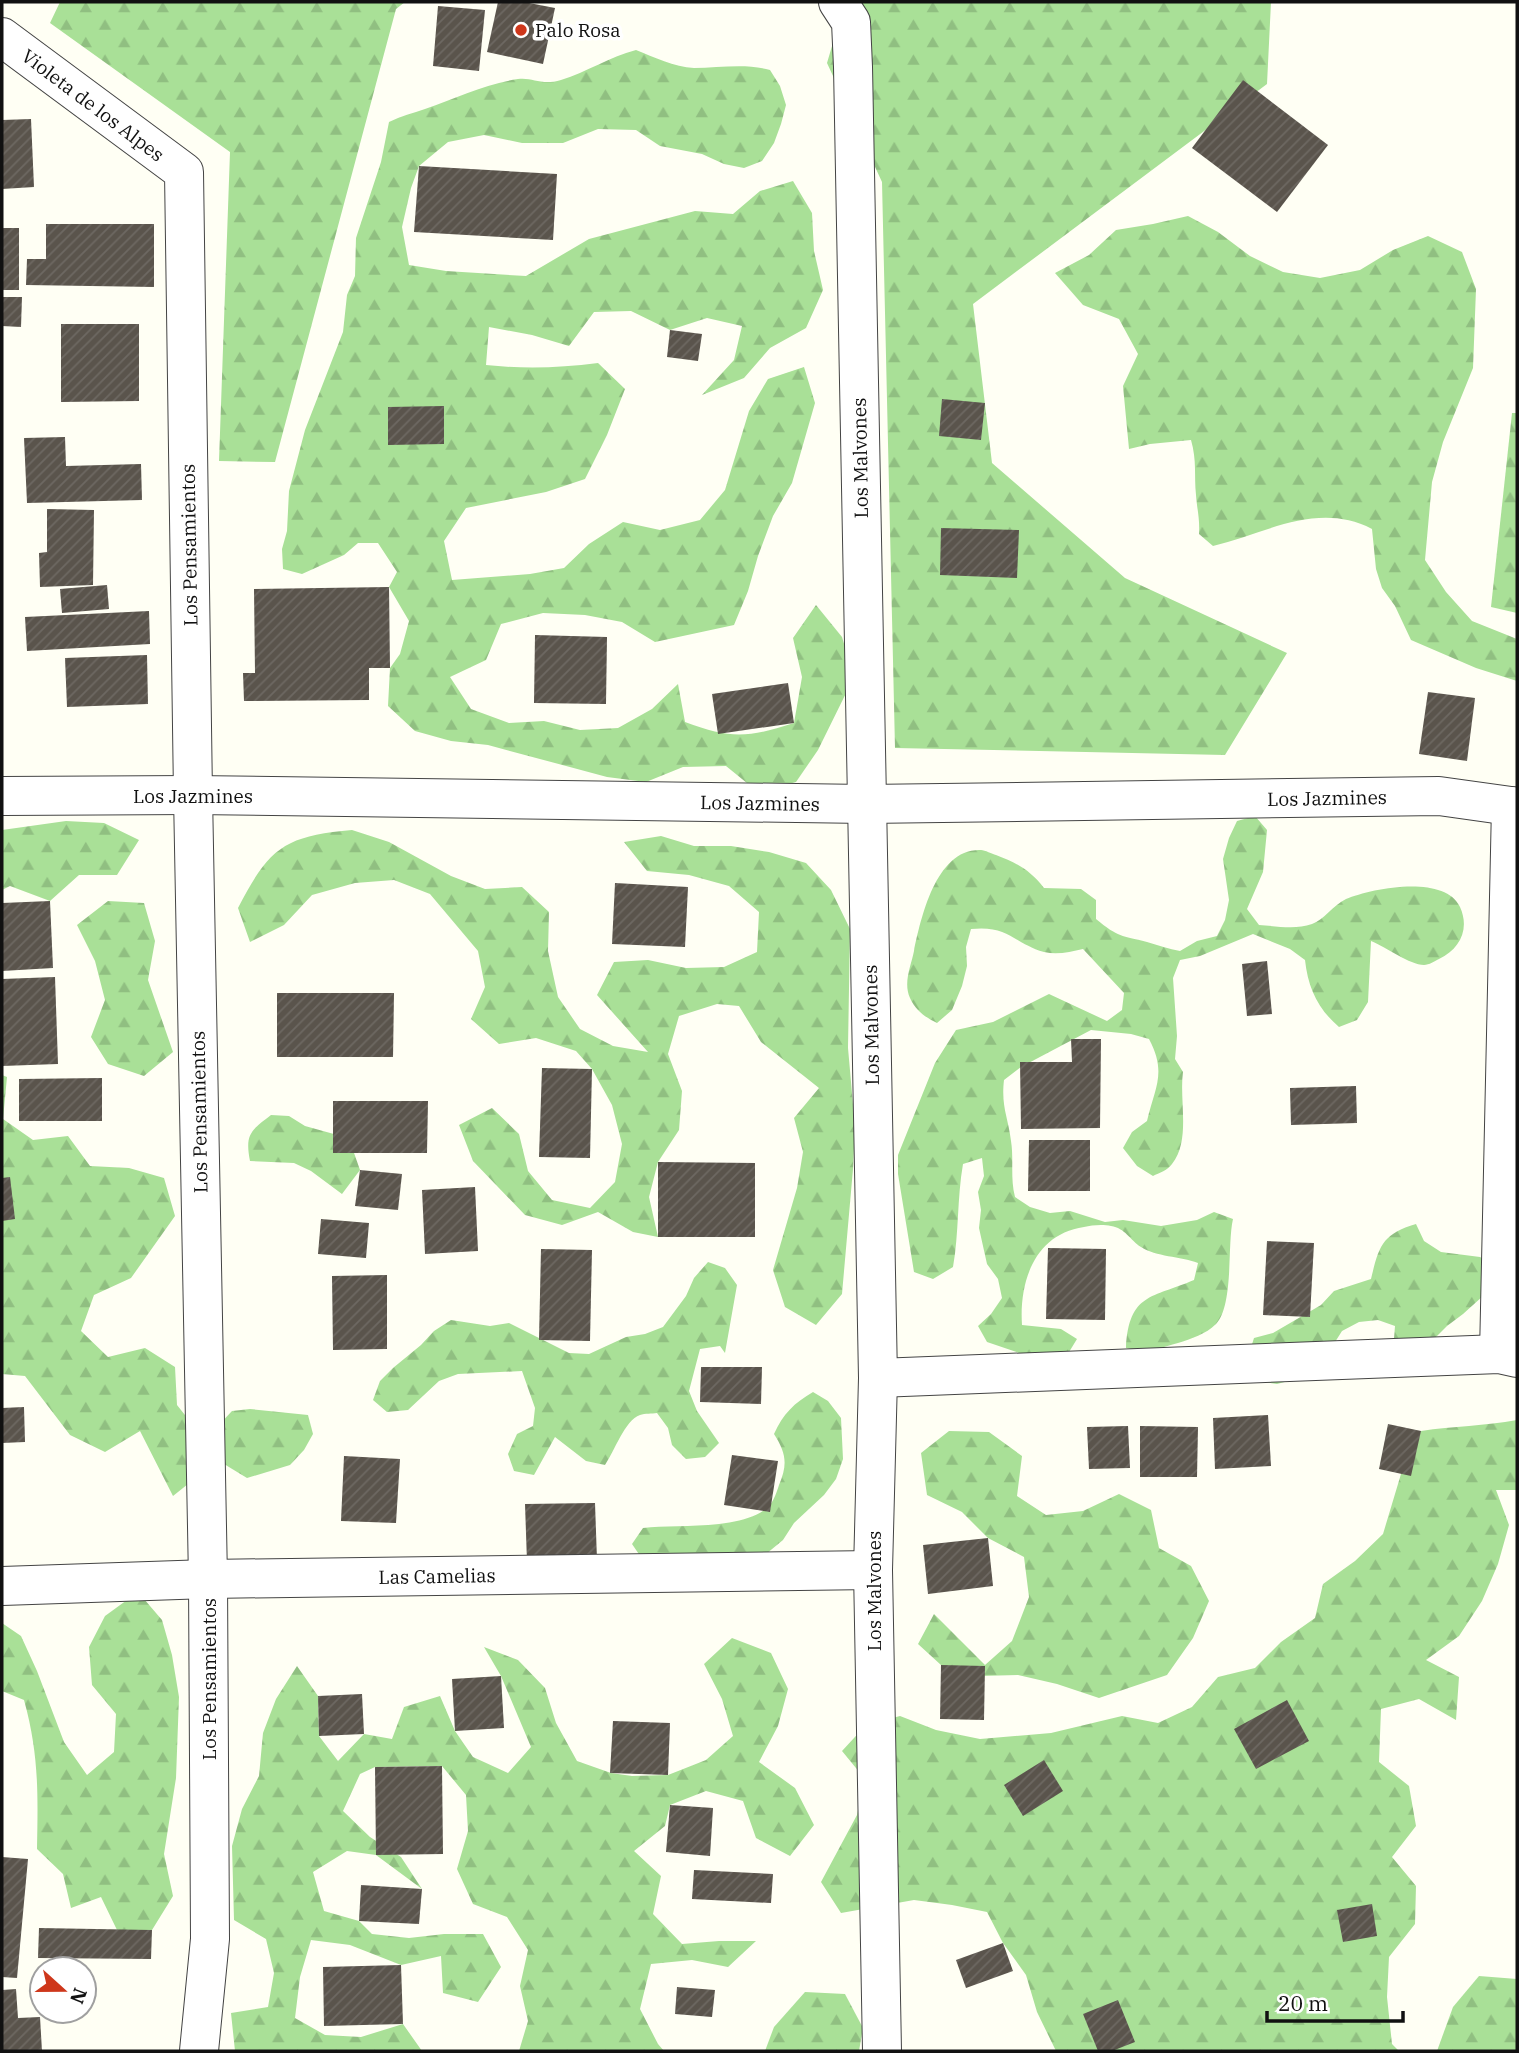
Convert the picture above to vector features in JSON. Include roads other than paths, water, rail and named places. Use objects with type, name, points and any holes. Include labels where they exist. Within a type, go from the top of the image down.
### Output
[{"type":"street","name":"Los Malvones","points":[[838,2],[850,22],[853,67],[878,1378],[873,1570],[882,2051]]},
{"type":"street","name":"Violeta de los Alpes","points":[[2,37],[184,172]]},
{"type":"street","name":"Los Pensamientos","points":[[184,172],[208,1579],[210,1939],[199,2051]]},
{"type":"street","name":"Los Jazmines","points":[[2,796],[193,795],[866,804],[1439,796],[1514,806]]},
{"type":"street","points":[[878,1378],[1508,1356],[1514,806]]},
{"type":"street","name":"Las Camelias","points":[[2,1586],[208,1579],[873,1570]]},
{"type":"place","name":"Palo Rosa","points":[[521,30]]}]
